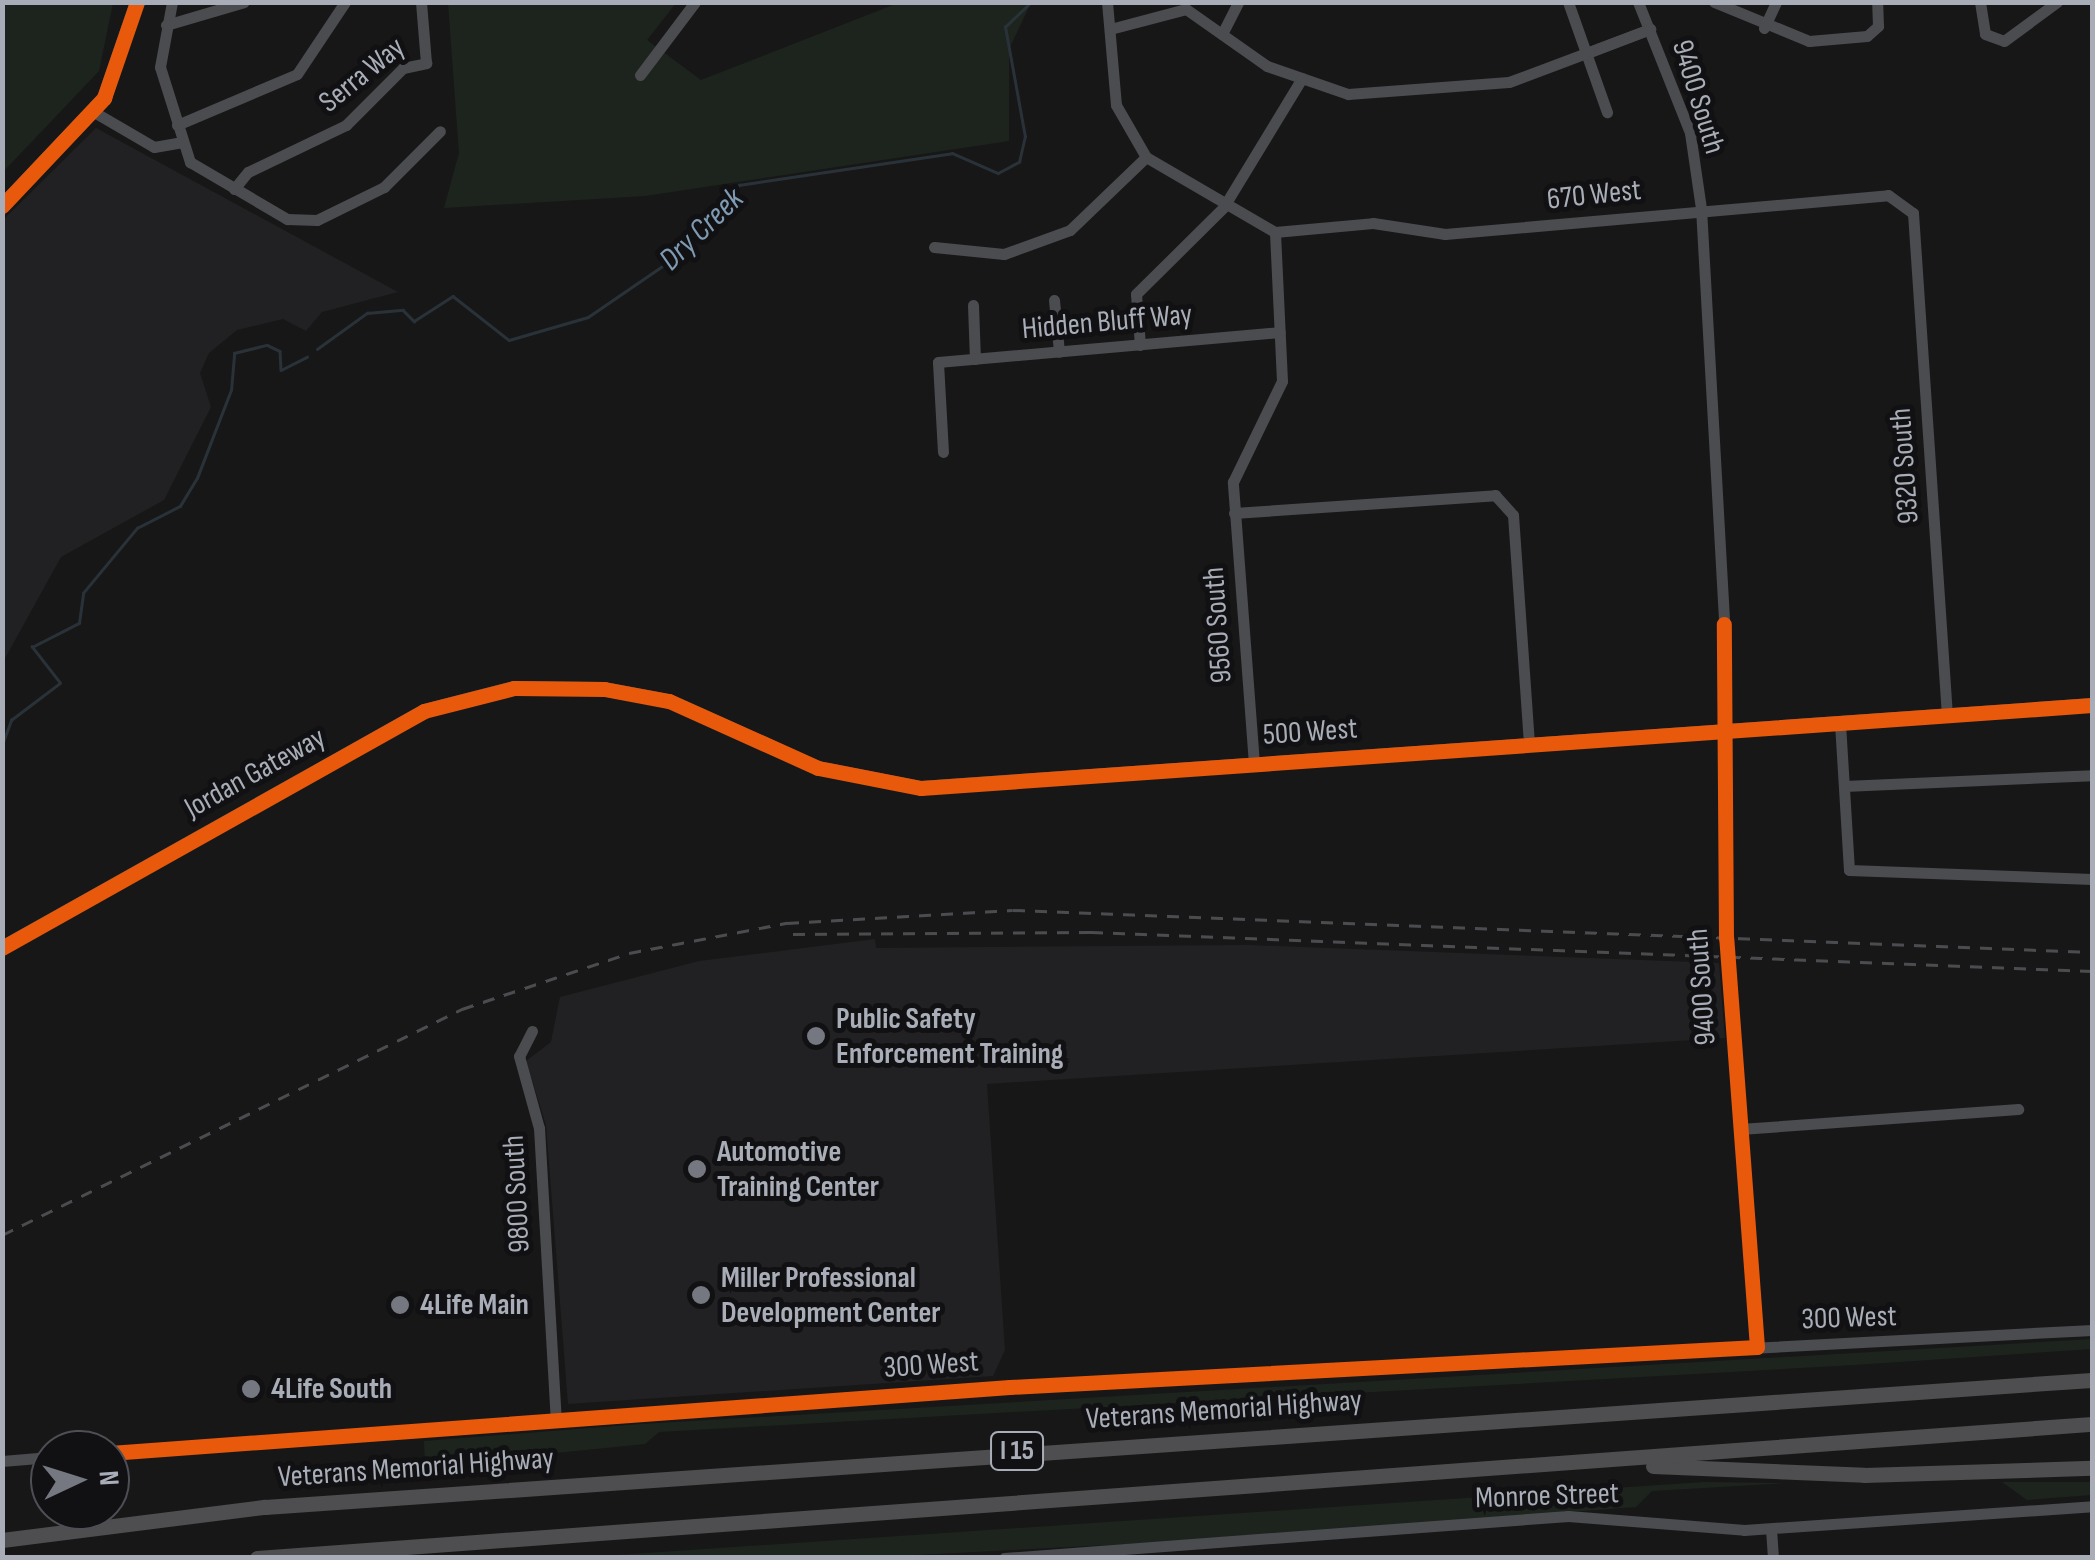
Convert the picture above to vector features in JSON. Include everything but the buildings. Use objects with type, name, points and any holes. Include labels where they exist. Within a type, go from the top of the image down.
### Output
[{"type":"highway","name":"Veterans Memorial Highway","points":[[2,1540],[266,1507],[2092,1377]]},
{"type":"highway","name":"I 15","points":[[257,1558],[2088,1425]]},
{"type":"highway","points":[[1529,1466],[1864,1474],[2092,1468]]},
{"type":"main road","points":[[2,206],[94,112],[125,54],[137,2]]},
{"type":"main road","name":"500 West","points":[[549,685],[669,701],[818,768],[888,784],[1254,764],[2092,704]]},
{"type":"main road","name":"Jordan Gateway","points":[[2,948],[424,711],[549,685]]},
{"type":"street","points":[[172,2],[160,67],[194,167],[287,219],[312,222],[390,183],[440,130]]},
{"type":"street","points":[[166,26],[244,2]]},
{"type":"street","points":[[177,124],[297,74],[345,2]]},
{"type":"street","name":"Serra Way","points":[[234,188],[248,172],[346,125],[403,68],[426,62],[422,2]]},
{"type":"street","points":[[640,76],[695,2]]},
{"type":"street","points":[[1107,2],[1114,28],[1116,105],[1146,157],[1223,208],[1275,232],[1280,332]]},
{"type":"street","points":[[1222,34],[1238,2]]},
{"type":"street","points":[[1568,2],[1607,112]]},
{"type":"street","name":"9400 South","points":[[1638,2],[1690,132],[1701,208],[1740,1129],[1756,1347]]},
{"type":"street","points":[[1714,2],[1764,28],[1809,41],[1867,36],[1878,26],[1877,2]]},
{"type":"street","points":[[1764,28],[1776,2]]},
{"type":"street","points":[[1980,2],[1985,34],[2004,42],[2056,2]]},
{"type":"street","points":[[1114,28],[1186,10],[1302,78],[1348,94],[1508,82],[1650,29]]},
{"type":"street","points":[[1140,344],[1136,294],[1223,208],[1302,78]]},
{"type":"street","points":[[94,112],[154,147],[183,142]]},
{"type":"street","points":[[934,247],[1004,254],[1070,230],[1146,157]]},
{"type":"street","name":"670 West","points":[[1275,232],[1373,223],[1444,234],[1701,208],[1888,195],[1913,213]]},
{"type":"street","name":"9320 South","points":[[1913,213],[1947,716]]},
{"type":"street","points":[[1054,300],[1059,352]]},
{"type":"street","points":[[973,304],[975,359]]},
{"type":"street","name":"Hidden Bluff Way","points":[[942,452],[938,362],[1280,332]]},
{"type":"street","name":"9560 South","points":[[1254,764],[1232,482],[1277,404],[1280,332]]},
{"type":"street","points":[[1234,513],[1495,495],[1513,515],[1529,744]]},
{"type":"street","points":[[1840,724],[1849,870],[2092,880]]},
{"type":"street","points":[[1844,786],[2092,774]]},
{"type":"street","name":"9800 South","points":[[532,1031],[519,1056],[539,1128],[556,1421]]},
{"type":"street","points":[[1740,1129],[2018,1108]]},
{"type":"street","name":"300 West","points":[[130,1452],[556,1421],[2092,1330]]},
{"type":"street","points":[[2,1461],[30,1459]]},
{"type":"street","name":"Monroe Street","points":[[1004,1558],[1237,1552],[1580,1516],[1771,1528],[2092,1506]]},
{"type":"street","points":[[1771,1528],[1772,1558]]},
{"type":"shaded area","points":[[3,2],[113,3],[99,71],[3,172]]},
{"type":"shaded area","points":[[448,3],[676,3],[647,40],[701,80],[898,3],[1031,3],[1009,49],[1009,141],[645,196],[444,208],[459,153]]},
{"type":"shaded area","points":[[96,128],[398,292],[322,312],[306,331],[283,319],[237,330],[209,353],[200,373],[211,407],[164,500],[61,557],[3,662],[3,220]]},
{"type":"shaded area","points":[[875,939],[876,948],[1248,945],[1719,963],[1725,1038],[987,1084],[1005,1350],[993,1376],[568,1404],[546,1125],[526,1061],[551,1042],[560,997],[699,961]]},
{"type":"shaded area","points":[[2092,1339],[2092,1349],[1854,1365],[659,1432],[645,1444],[425,1466],[424,1441],[641,1424]]},
{"type":"shaded area","points":[[1704,1482],[1788,1483],[1652,1491],[1636,1507],[1169,1542],[857,1558],[572,1558]]},
{"type":"shaded area","points":[[2002,1482],[2092,1482],[2092,1495],[2027,1500]]},
{"type":"waterway","name":"Dry Creek","points":[[317,349],[367,313],[403,310],[414,321],[453,296],[509,340],[588,317],[686,250],[739,185],[952,153],[998,173],[1019,162],[1025,137],[1005,27],[1031,2]]},
{"type":"waterway","name":"Dry Creek","points":[[2,745],[11,720],[60,683],[32,647],[79,623],[83,593],[137,528],[180,506],[197,478],[231,390],[234,353],[267,345],[280,351],[281,370],[307,357]]},
{"type":"railway","points":[[2,1235],[462,1009],[629,953],[787,923],[1013,910],[2092,952]]},
{"type":"railway","points":[[793,934],[1091,932],[2092,971]]},
{"type":"cycle path","points":[[2,206],[104,98],[137,2]]},
{"type":"cycle path","points":[[130,1452],[1010,1387],[1757,1347],[1726,938],[1724,624]]},
{"type":"cycle path","points":[[2,948],[424,711],[514,688],[604,689],[669,701],[818,768],[921,788],[2092,705]]},
{"type":"place","name":"Public Safety Enforcement Training","points":[[816,1036]]},
{"type":"place","name":"Automotive Training Center","points":[[697,1169]]},
{"type":"place","name":"Miller Professional Development Center","points":[[701,1295]]},
{"type":"place","name":"4Life Main","points":[[400,1305]]},
{"type":"place","name":"4Life South","points":[[251,1389]]}]
